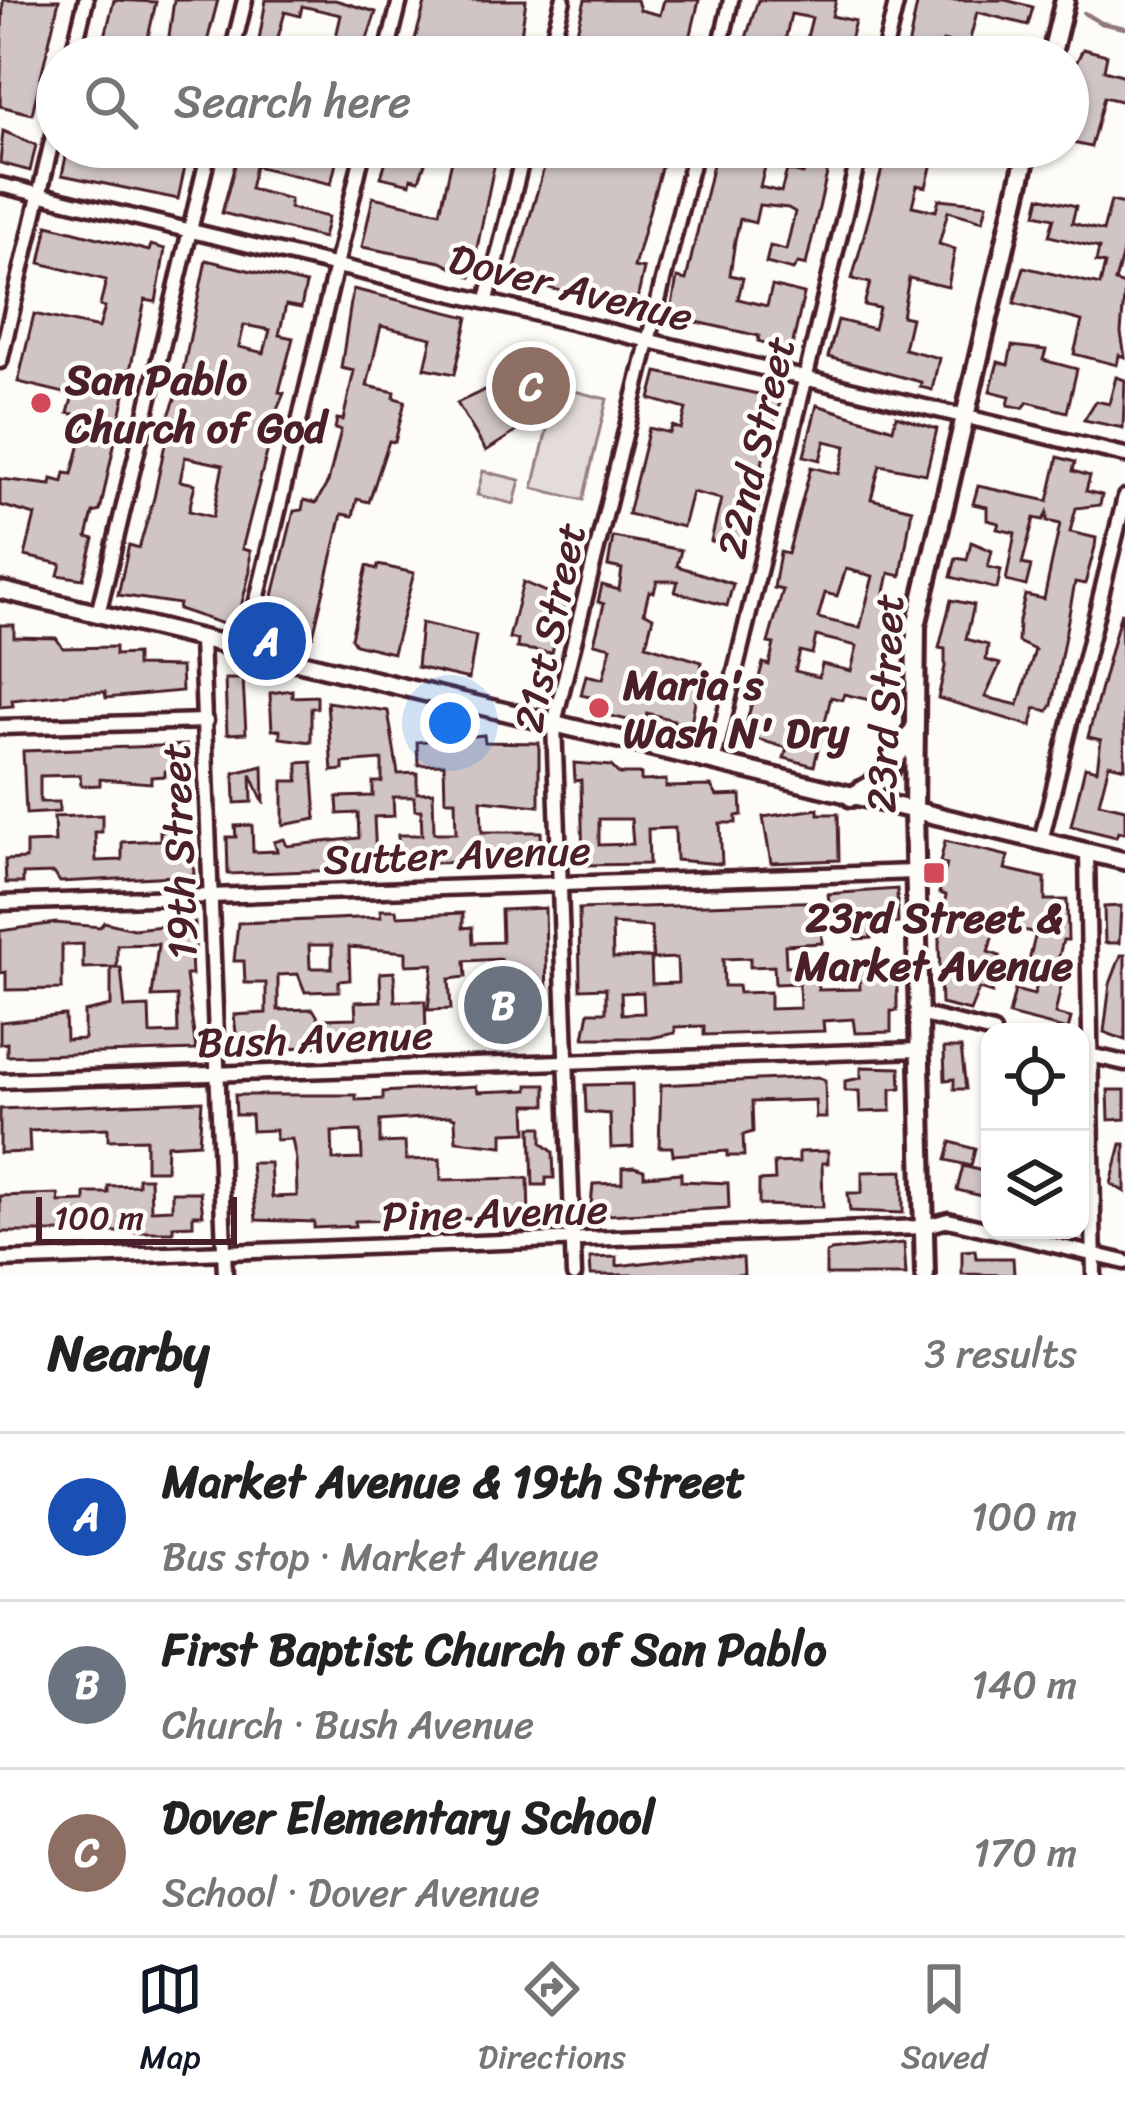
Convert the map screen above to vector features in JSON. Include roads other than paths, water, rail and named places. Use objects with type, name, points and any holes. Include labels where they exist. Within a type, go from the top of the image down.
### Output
[{"type":"main road","points":[[1056,36],[1064,6]]},
{"type":"main road","name":"23rd Street","points":[[925,1275],[913,731],[920,598],[1023,168]]},
{"type":"main road","points":[[851,796],[883,778],[913,731]]},
{"type":"street","points":[[77,36],[86,0]]},
{"type":"street","points":[[236,36],[244,0]]},
{"type":"street","points":[[391,36],[400,0]]},
{"type":"street","points":[[553,36],[562,0]]},
{"type":"street","points":[[723,36],[731,0]]},
{"type":"street","points":[[888,36],[897,0]]},
{"type":"street","points":[[0,361],[45,168]]},
{"type":"street","points":[[98,614],[205,168]]},
{"type":"street","points":[[245,651],[359,168]]},
{"type":"street","points":[[487,300],[521,168]]},
{"type":"street","name":"21st Street","points":[[574,1275],[554,723],[691,168]]},
{"type":"street","name":"22nd Street","points":[[713,763],[856,168]]},
{"type":"street","name":"Dover Avenue","points":[[0,185],[1125,455]]},
{"type":"street","points":[[1041,841],[1125,497]]},
{"type":"street","points":[[0,590],[1125,861]]},
{"type":"street","name":"19th Street","points":[[201,640],[225,1275]]},
{"type":"street","points":[[0,727],[206,721]]},
{"type":"street","points":[[1084,1023],[1087,852]]},
{"type":"street","name":"Sutter Avenue","points":[[0,903],[915,872]]},
{"type":"street","points":[[919,1014],[981,1029]]},
{"type":"street","name":"Bush Avenue","points":[[0,1082],[920,1050]]},
{"type":"street","points":[[1089,1055],[1125,1064]]},
{"type":"street","points":[[1087,1131],[1094,1275]]},
{"type":"street","name":"Pine Avenue","points":[[0,1260],[573,1243],[923,1227],[948,1220],[981,1228]]},
{"type":"street","name":"Pine Avenue","points":[[1027,1239],[1125,1262]]},
{"type":"waterway","points":[[1084,13],[1125,28]]},
{"type":"place","name":"Dover Elementary School","points":[[531,386]]},
{"type":"place","name":"San Pablo Church of God","points":[[41,403]]},
{"type":"place","name":"Market Avenue & 19th Street","points":[[267,641]]},
{"type":"place","name":"Maria's Wash N' Dry","points":[[599,708]]},
{"type":"place","name":"23rd Street & Market Avenue","points":[[934,873]]},
{"type":"place","name":"First Baptist Church of San Pablo","points":[[503,1005]]}]
